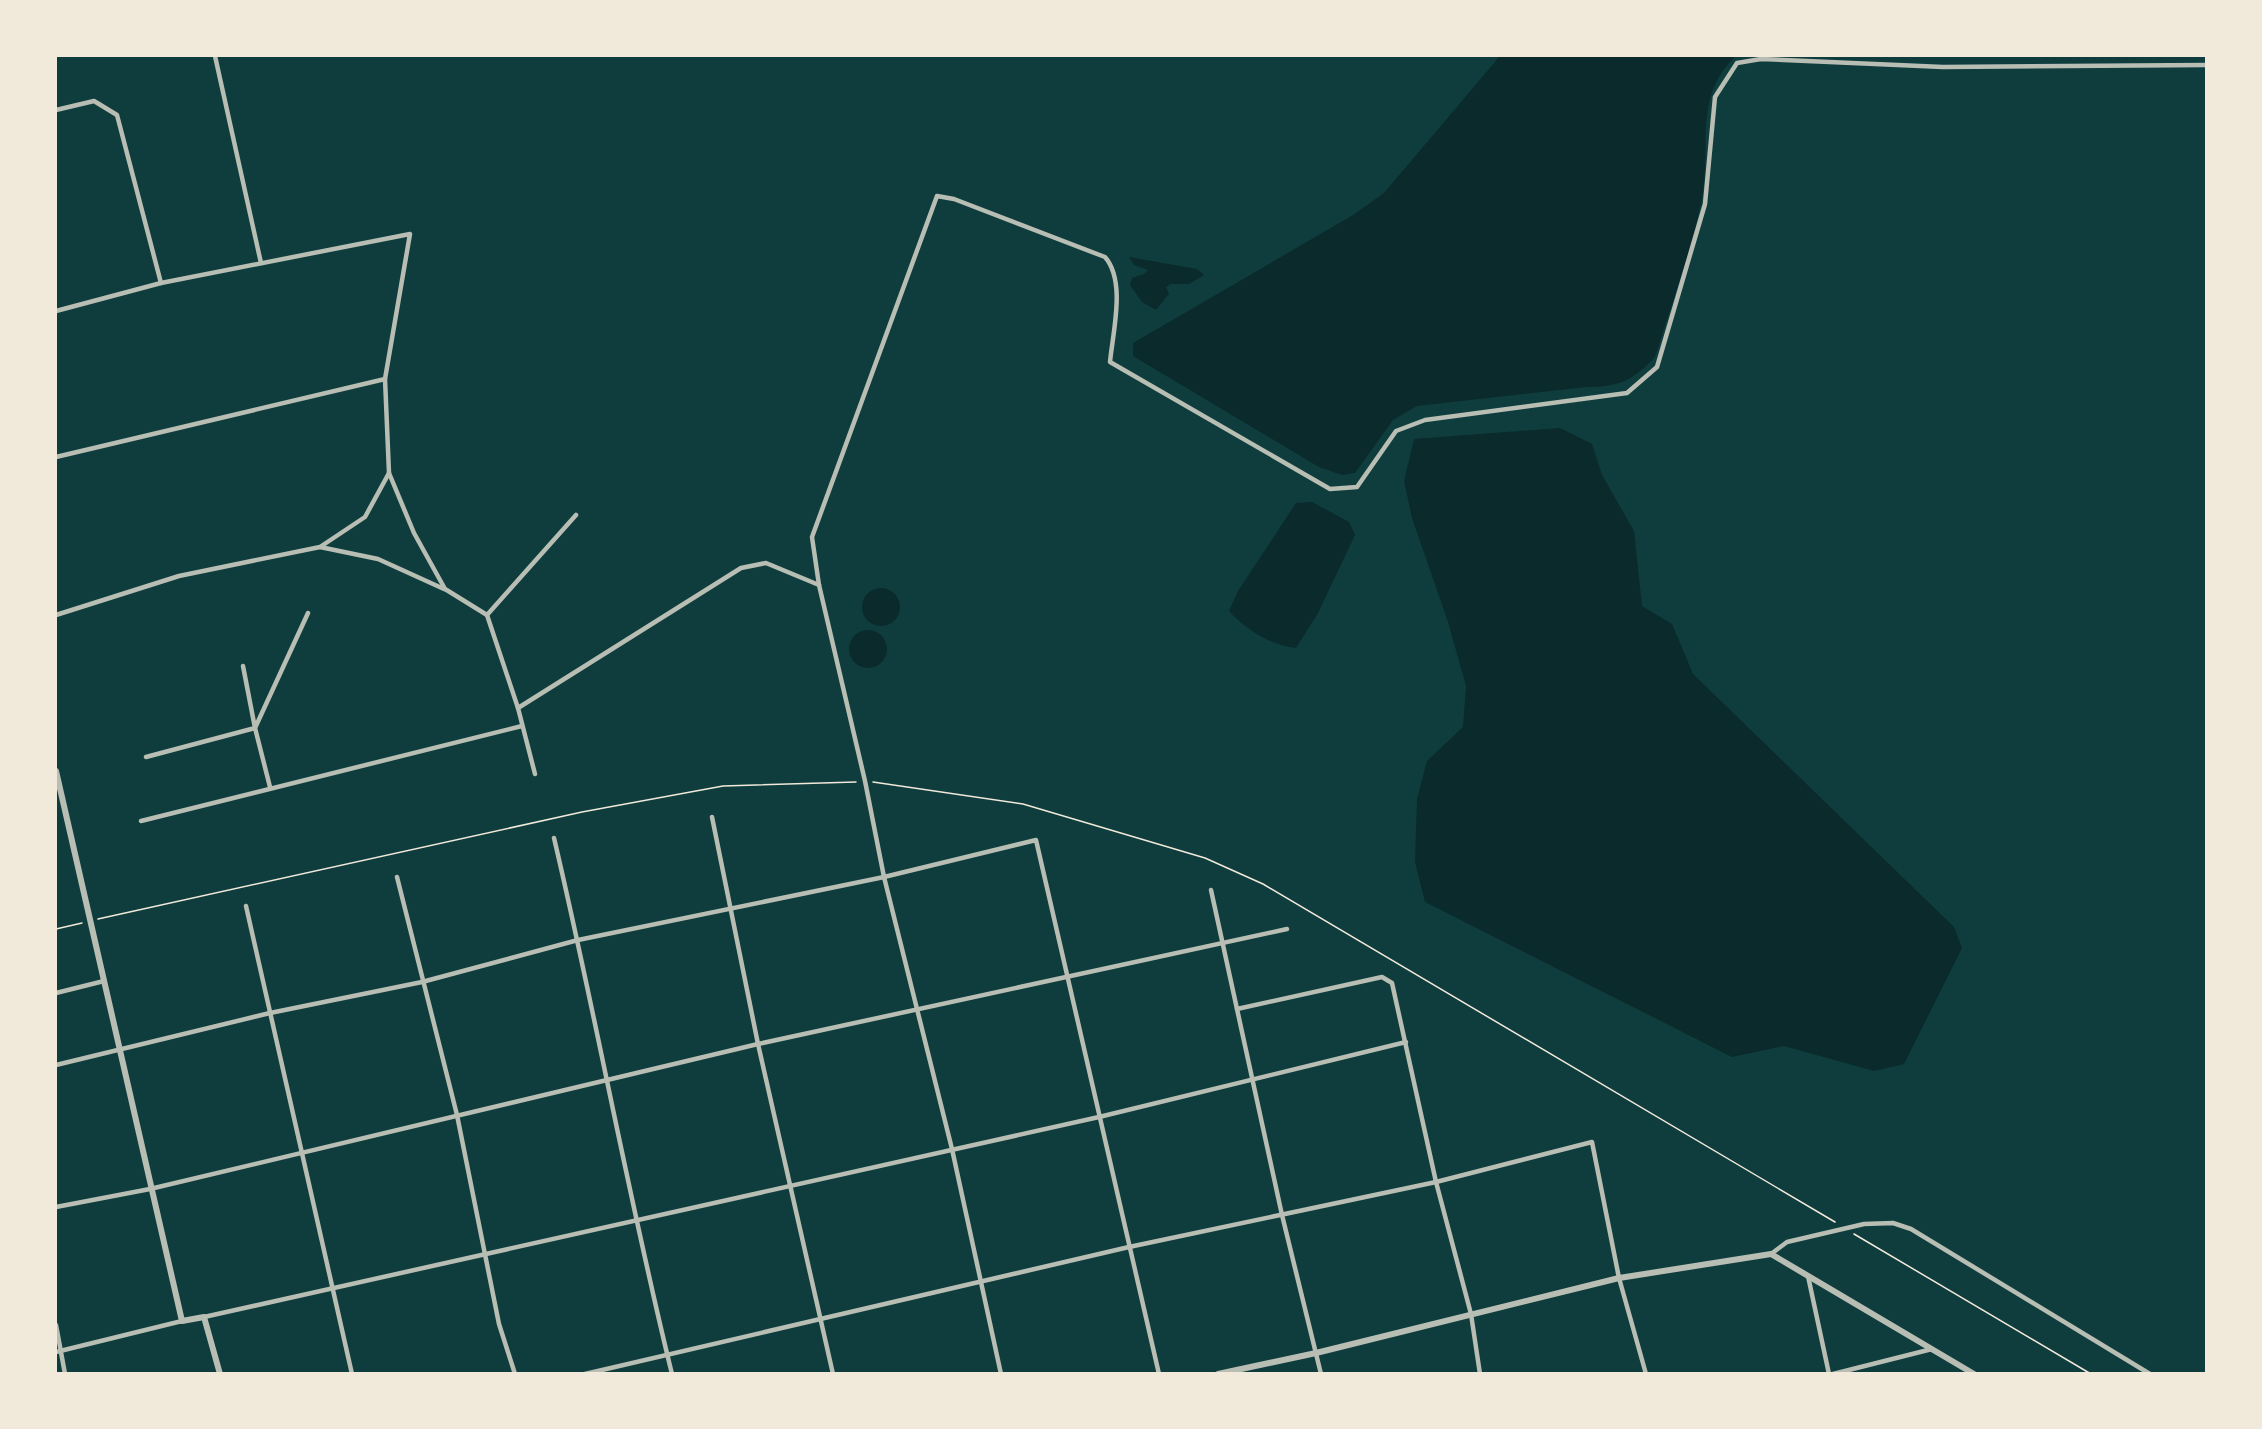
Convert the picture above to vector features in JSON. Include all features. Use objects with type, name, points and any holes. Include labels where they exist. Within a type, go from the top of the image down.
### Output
[{"type":"street","points":[[215,56],[261,263]]},
{"type":"street","points":[[1001,1374],[952,1149],[915,1011],[884,877],[865,781],[819,585],[812,537],[937,196],[954,199],[1105,257],[1114,267],[1118,284],[1110,362],[1330,489],[1357,487],[1396,430],[1425,420],[1627,393],[1657,367],[1705,204],[1715,97],[1737,63],[1761,59],[1943,67],[2206,65]]},
{"type":"street","points":[[56,110],[94,101],[117,115],[161,283]]},
{"type":"street","points":[[56,312],[161,283],[410,234],[385,379],[389,473],[414,533],[445,589]]},
{"type":"street","points":[[56,457],[385,379]]},
{"type":"street","points":[[56,615],[179,576],[320,547],[365,517],[389,473]]},
{"type":"street","points":[[487,615],[576,515]]},
{"type":"street","points":[[320,547],[378,559],[445,589],[487,615],[518,708],[535,774]]},
{"type":"street","points":[[518,708],[741,568],[766,563],[819,585]]},
{"type":"street","points":[[255,728],[308,613]]},
{"type":"street","points":[[243,666],[270,787]]},
{"type":"street","points":[[141,821],[522,726]]},
{"type":"street","points":[[146,757],[255,728]]},
{"type":"street","points":[[56,771],[57,787],[91,921],[150,1189],[182,1321]]},
{"type":"street","points":[[712,817],[758,1044],[792,1184],[833,1374]]},
{"type":"street","points":[[554,838],[608,1079],[635,1221],[672,1374]]},
{"type":"street","points":[[56,1065],[270,1013],[422,982],[578,940],[884,877],[1036,840],[1069,975],[1099,1117],[1159,1374]]},
{"type":"street","points":[[397,877],[422,982],[458,1115],[499,1324],[514,1374]]},
{"type":"street","points":[[1211,890],[1282,1215],[1322,1374]]},
{"type":"street","points":[[246,906],[352,1374]]},
{"type":"street","points":[[56,1207],[150,1189],[758,1044],[1287,929]]},
{"type":"street","points":[[1237,1009],[1382,976],[1392,983],[1436,1182],[1471,1314],[1480,1374]]},
{"type":"street","points":[[56,993],[104,981]]},
{"type":"street","points":[[58,1351],[182,1321],[1099,1117],[1406,1042]]},
{"type":"street","points":[[585,1374],[821,1321],[1129,1247],[1436,1182],[1592,1142],[1619,1278],[1646,1374]]},
{"type":"street","points":[[1218,1374],[1316,1353],[1619,1278],[1771,1254],[1787,1242],[1864,1224],[1893,1223],[1911,1229],[2150,1374]]},
{"type":"street","points":[[1771,1254],[1974,1374]]},
{"type":"street","points":[[1808,1276],[1831,1374],[1933,1349]]},
{"type":"street","points":[[204,1317],[220,1374]]},
{"type":"street","points":[[56,1325],[58,1351],[65,1374]]},
{"type":"water","points":[[1500,56],[1736,56],[1722,72],[1713,89],[1708,107],[1704,183],[1697,222],[1686,261],[1655,357],[1639,372],[1624,381],[1607,386],[1417,406],[1393,420],[1355,473],[1342,475],[1319,467],[1133,356],[1133,343],[1353,215],[1384,193]]},
{"type":"water","points":[[1129,257],[1197,269],[1204,275],[1189,284],[1171,284],[1166,287],[1169,294],[1156,310],[1142,302],[1130,285],[1132,278],[1148,270],[1134,265]]},
{"type":"water","points":[[1560,428],[1592,444],[1602,475],[1634,531],[1642,606],[1672,624],[1693,674],[1954,927],[1962,948],[1904,1064],[1874,1071],[1784,1046],[1732,1057],[1425,902],[1415,862],[1417,799],[1427,761],[1463,727],[1466,686],[1448,622],[1412,518],[1404,481],[1414,439]]},
{"type":"water","points":[[1312,502],[1349,522],[1355,535],[1318,613],[1296,648],[1287,647],[1260,636],[1229,611],[1238,591],[1296,503]]},
{"type":"water","points":[[881,588],[888,589],[894,594],[899,600],[899,614],[894,620],[888,625],[881,626],[874,625],[868,620],[863,614],[862,607],[863,600],[868,594],[874,589]]},
{"type":"water","points":[[868,630],[875,631],[881,636],[886,642],[886,656],[881,662],[875,667],[868,668],[861,667],[855,662],[850,656],[849,649],[850,642],[855,636],[861,631]]}]
